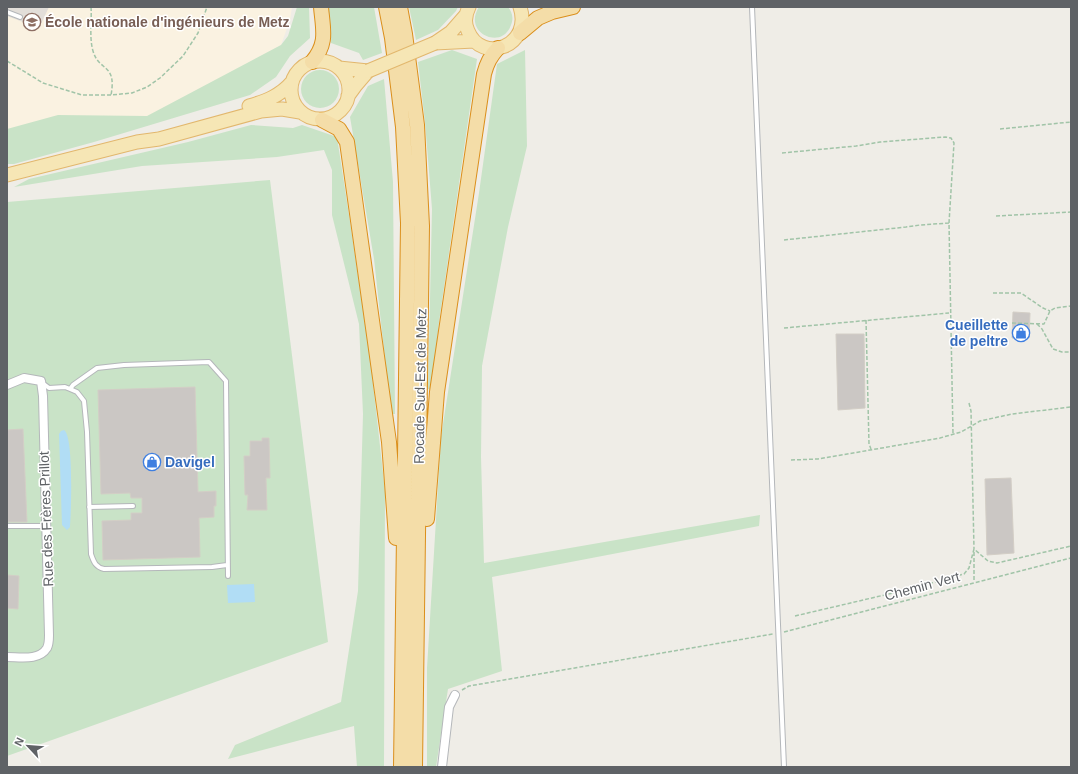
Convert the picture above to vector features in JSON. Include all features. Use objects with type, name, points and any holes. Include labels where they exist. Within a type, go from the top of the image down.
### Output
[{"type":"highway","points":[[312,62],[322,47],[323,38],[321,7]]},
{"type":"highway","name":"Rocade Sud-Est de Metz","points":[[386,7],[392,38],[403,127],[408,223],[401,767]]},
{"type":"highway","name":"Rocade Sud-Est de Metz","points":[[400,7],[417,125],[422,226],[415,767]]},
{"type":"highway","points":[[520,33],[538,18],[552,12],[573,7]]},
{"type":"highway","points":[[416,643],[437,392],[484,74],[491,55],[498,48]]},
{"type":"highway","points":[[322,120],[338,129],[343,135],[347,142],[352,170],[389,442],[403,638]]},
{"type":"main road","points":[[436,43],[474,41],[488,48],[498,48],[511,43],[520,33],[522,15],[520,7]]},
{"type":"main road","points":[[467,12],[467,30],[474,41]]},
{"type":"main road","points":[[348,96],[368,71],[436,43],[451,32],[467,12]]},
{"type":"main road","points":[[137,142],[159,132],[271,99],[285,90],[300,70],[312,62],[321,61],[330,63],[339,68],[368,71]]},
{"type":"main road","points":[[292,82],[292,98],[295,106],[306,116],[322,120],[339,112],[345,105],[348,96],[349,86],[345,76],[339,68]]},
{"type":"main road","points":[[7,175],[137,142],[159,139],[261,111],[282,109],[300,112]]},
{"type":"street","points":[[7,385],[24,378],[41,382]]},
{"type":"street","name":"Rue des Frères Prillot","points":[[7,657],[30,657],[41,655],[48,647],[49,635],[41,382]]},
{"type":"street","points":[[442,767],[449,707],[455,695]]},
{"type":"lane","points":[[752,7],[784,767]]},
{"type":"lane","points":[[7,12],[20,17]]},
{"type":"lane","points":[[70,389],[73,385],[97,368],[124,365],[209,362],[226,381],[228,576]]},
{"type":"lane","points":[[41,382],[49,388],[64,387],[77,392],[84,401],[87,432],[90,554],[98,568],[212,567],[227,565]]},
{"type":"lane","points":[[89,507],[133,506]]},
{"type":"lane","points":[[7,526],[46,526]]},
{"type":"path","points":[[91,7],[91,42],[96,59],[112,74],[113,84],[111,95]]},
{"type":"path","points":[[7,61],[43,83],[82,95],[132,93],[147,87],[160,78],[183,56],[191,46],[198,33],[207,7]]},
{"type":"path","points":[[1000,129],[1071,122]]},
{"type":"path","points":[[782,153],[856,146],[880,142],[950,138],[954,143],[949,224],[953,434]]},
{"type":"path","points":[[996,216],[1071,212]]},
{"type":"path","points":[[784,240],[906,228],[920,224],[949,224]]},
{"type":"path","points":[[993,293],[1021,293],[1043,308],[1050,310],[1071,306]]},
{"type":"path","points":[[1012,323],[1044,324],[1050,310]]},
{"type":"path","points":[[784,328],[950,313]]},
{"type":"path","points":[[866,320],[869,444],[871,449]]},
{"type":"path","points":[[1037,324],[1053,349],[1062,352],[1071,352]]},
{"type":"path","points":[[969,403],[971,427],[974,582]]},
{"type":"path","points":[[791,460],[818,459],[953,434],[961,432],[980,421],[1012,414],[1071,407]]},
{"type":"path","points":[[974,549],[988,561],[997,563],[1071,546]]},
{"type":"path","points":[[795,616],[910,589],[964,574],[968,568],[974,549]]},
{"type":"path","name":"Chemin Vert","points":[[455,695],[469,686],[779,633],[1071,558]]},
{"type":"shaded area","points":[[7,7],[292,7],[290,20],[281,45],[130,130],[7,156]]},
{"type":"shaded area","name":"École nationale d'ingénieurs de Metz","points":[[7,7],[49,7],[39,28],[7,16]]},
{"type":"green space","points":[[297,7],[309,7],[310,38],[290,56],[276,77],[250,95],[94,142],[14,164],[7,164],[7,129],[58,115],[147,116],[281,45],[288,36]]},
{"type":"green space","points":[[327,7],[374,7],[382,53],[363,60],[359,53],[331,43]]},
{"type":"green space","points":[[409,7],[458,7],[438,30],[416,40]]},
{"type":"green space","points":[[479,7],[508,7],[512,20],[506,33],[500,37],[492,38],[485,36],[479,31],[475,16]]},
{"type":"green space","points":[[452,50],[477,59],[439,322],[432,389],[428,389],[432,209],[425,122],[418,62]]},
{"type":"green space","points":[[525,50],[527,146],[508,227],[482,366],[481,457],[484,563],[760,515],[759,526],[492,577],[502,671],[448,689],[436,767],[427,767],[427,668],[441,437],[479,193],[497,64]]},
{"type":"green space","points":[[320,70],[333,76],[339,89],[333,102],[320,108],[307,102],[301,89],[307,76]]},
{"type":"green space","points":[[384,79],[393,182],[395,414],[391,414],[374,259],[350,117],[368,86]]},
{"type":"green space","points":[[251,125],[293,128],[302,125],[337,137],[371,365],[385,491],[384,767],[357,767],[354,726],[228,759],[235,745],[341,702],[358,591],[363,414],[359,324],[332,215],[332,170],[324,150],[277,157],[142,166],[14,187],[29,179],[188,142]]},
{"type":"green space","points":[[270,180],[328,642],[7,756],[7,202]]},
{"type":"water","points":[[64,430],[67,435],[71,460],[70,527],[67,530],[62,525],[59,434]]},
{"type":"water","points":[[254,584],[255,602],[228,603],[227,585]]},
{"type":"building","points":[[1013,312],[1030,313],[1029,338],[1012,338]]},
{"type":"building","points":[[836,334],[864,334],[865,408],[838,410]]},
{"type":"building","points":[[195,387],[198,492],[216,491],[214,517],[199,518],[200,557],[103,560],[102,521],[131,520],[131,513],[142,513],[142,498],[131,498],[130,493],[101,494],[98,390]]},
{"type":"building","points":[[23,429],[27,522],[7,522],[7,430]]},
{"type":"building","points":[[262,438],[269,438],[270,478],[266,478],[267,510],[247,510],[248,495],[245,495],[244,456],[250,456],[250,441],[262,441]]},
{"type":"building","points":[[1011,478],[1014,553],[987,555],[985,479]]},
{"type":"building","points":[[7,575],[19,576],[18,609],[7,608]]},
{"type":"place","name":"École nationale d'ingénieurs de Metz","points":[[32,22]]},
{"type":"place","name":"Cueillette de peltre","points":[[1021,333]]},
{"type":"place","name":"Davigel","points":[[152,462]]}]
